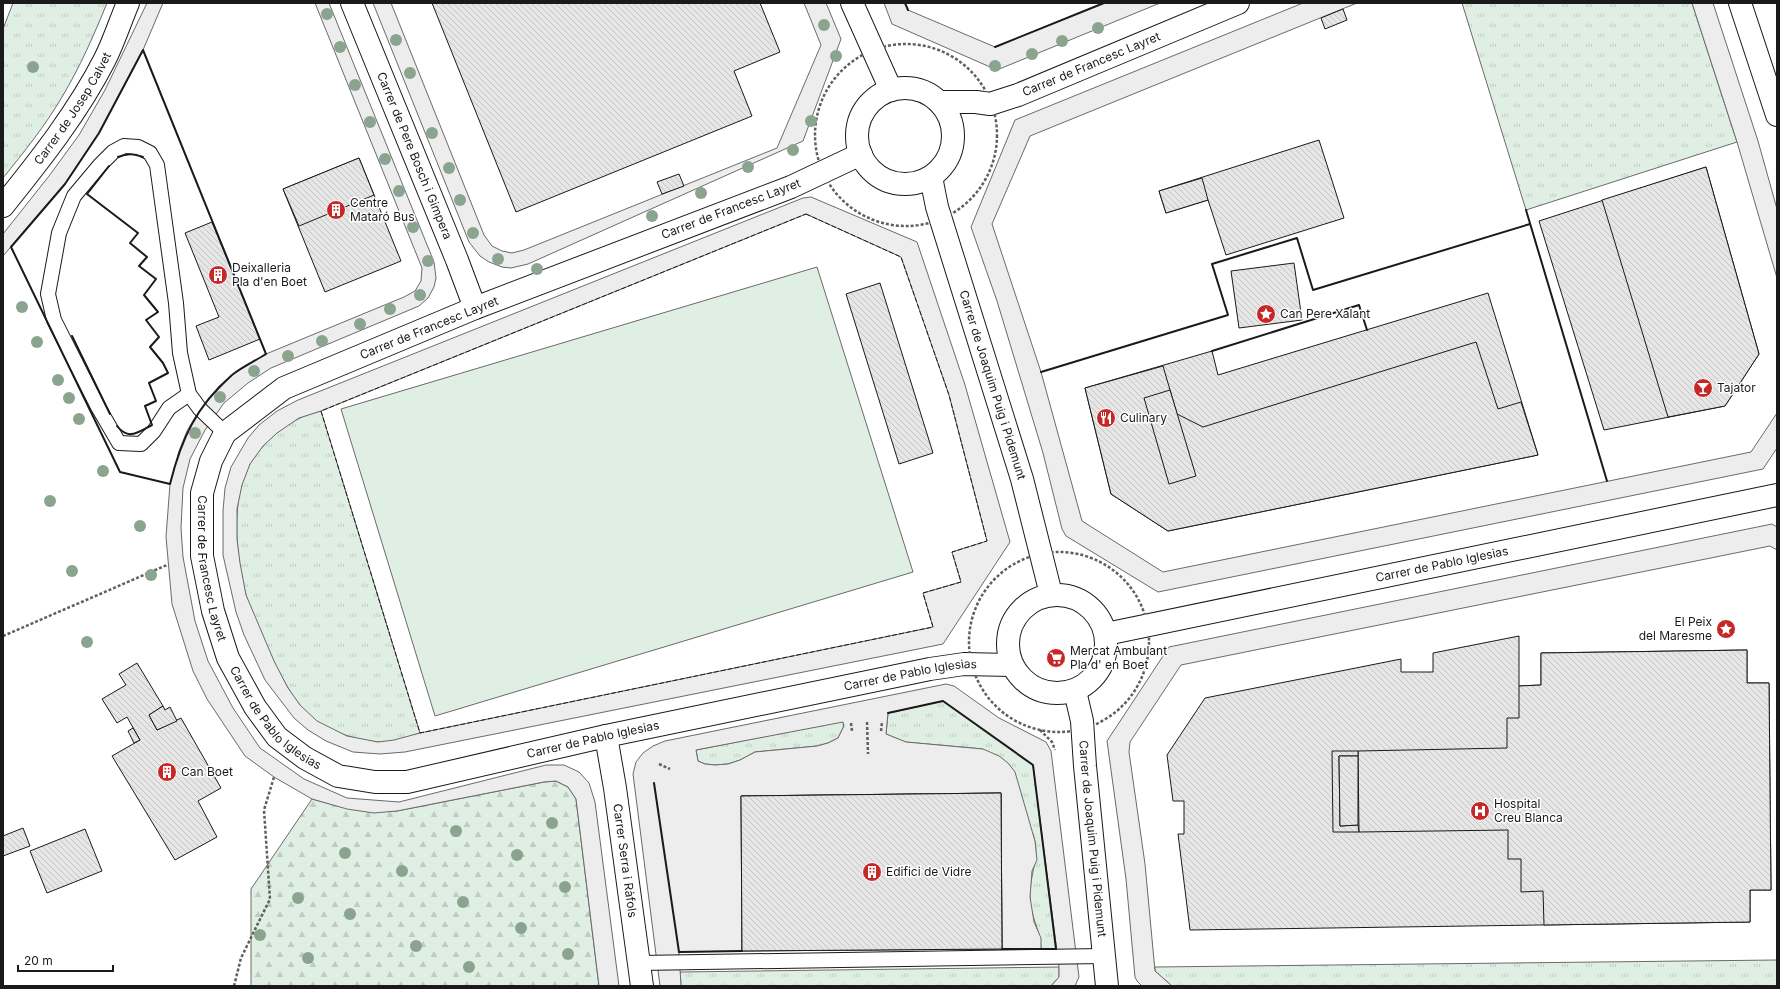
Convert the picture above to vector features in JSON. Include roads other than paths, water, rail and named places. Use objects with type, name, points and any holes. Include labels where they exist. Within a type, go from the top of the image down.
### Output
[{"type":"street","name":"Carrer de Josep Calvet","points":[[3,206],[28,176],[78,107],[105,59],[128,3]]},
{"type":"street","name":"Carrer de Pere Bosch i Gimpera","points":[[352,3],[457,260],[475,308]]},
{"type":"street","points":[[852,3],[891,90]]},
{"type":"street","name":"Carrer de Francesc Layret","points":[[939,102],[976,102],[990,104],[1018,95],[1238,3]]},
{"type":"street","points":[[1740,3],[1777,115]]},
{"type":"street","points":[[901,88],[916,90],[931,96],[939,102],[948,116],[953,132],[951,149],[944,165],[931,177],[915,183],[893,183],[874,174],[860,154],[857,135],[862,116],[873,100],[891,90],[901,88]]},
{"type":"street","name":"Carrer de Francesc Layret","points":[[228,658],[213,611],[202,556],[202,493],[211,461],[225,433],[284,388],[475,308],[791,187],[860,154]]},
{"type":"street","name":"Carrer de Joaquim Puig i Pidemunt","points":[[931,177],[937,208],[1022,479],[1051,594]]},
{"type":"street","name":"Carrer de Pablo Iglesias","points":[[1106,634],[1777,495]]},
{"type":"street","points":[[1051,594],[1069,596],[1086,603],[1099,617],[1106,634],[1106,652],[1101,668],[1090,682],[1075,691],[1056,694],[1038,691],[1022,680],[1011,665],[1007,642],[1013,620],[1029,603],[1051,594]]},
{"type":"street","name":"Carrer de Pablo Iglesias","points":[[228,658],[255,707],[277,737],[305,758],[338,776],[375,782],[407,782],[606,736],[930,669],[964,664],[1011,665]]},
{"type":"street","name":"Carrer de Joaquim Puig i Pidemunt","points":[[1075,691],[1082,721],[1086,774],[1106,956],[1107,986]]},
{"type":"street","name":"Carrer Serra i Ràfols","points":[[606,736],[615,788],[642,986]]},
{"type":"lane","points":[[189,394],[169,408],[154,431],[141,444],[119,443],[98,407],[54,320],[48,294],[59,232],[74,196],[113,152],[124,146],[138,147],[150,153],[157,165],[176,302],[180,353],[189,394],[200,409],[225,433]]},
{"type":"lane","points":[[639,963],[1106,956]]},
{"type":"place","name":"Centre Mataró Bus","points":[[336,210]]},
{"type":"place","name":"Deixalleria Pla d'en Boet","points":[[218,275]]},
{"type":"place","name":"Can Pere Xalant","points":[[1266,314]]},
{"type":"place","name":"Tajator","points":[[1703,388]]},
{"type":"place","name":"Culinary","points":[[1106,418]]},
{"type":"place","name":"El Peix del Maresme","points":[[1726,629]]},
{"type":"place","name":"Mercat Ambulant Pla d' en Boet","points":[[1056,658]]},
{"type":"place","name":"Can Boet","points":[[167,772]]},
{"type":"place","name":"Hospital Creu Blanca","points":[[1480,811]]},
{"type":"place","name":"Edifici de Vidre","points":[[872,872]]}]
